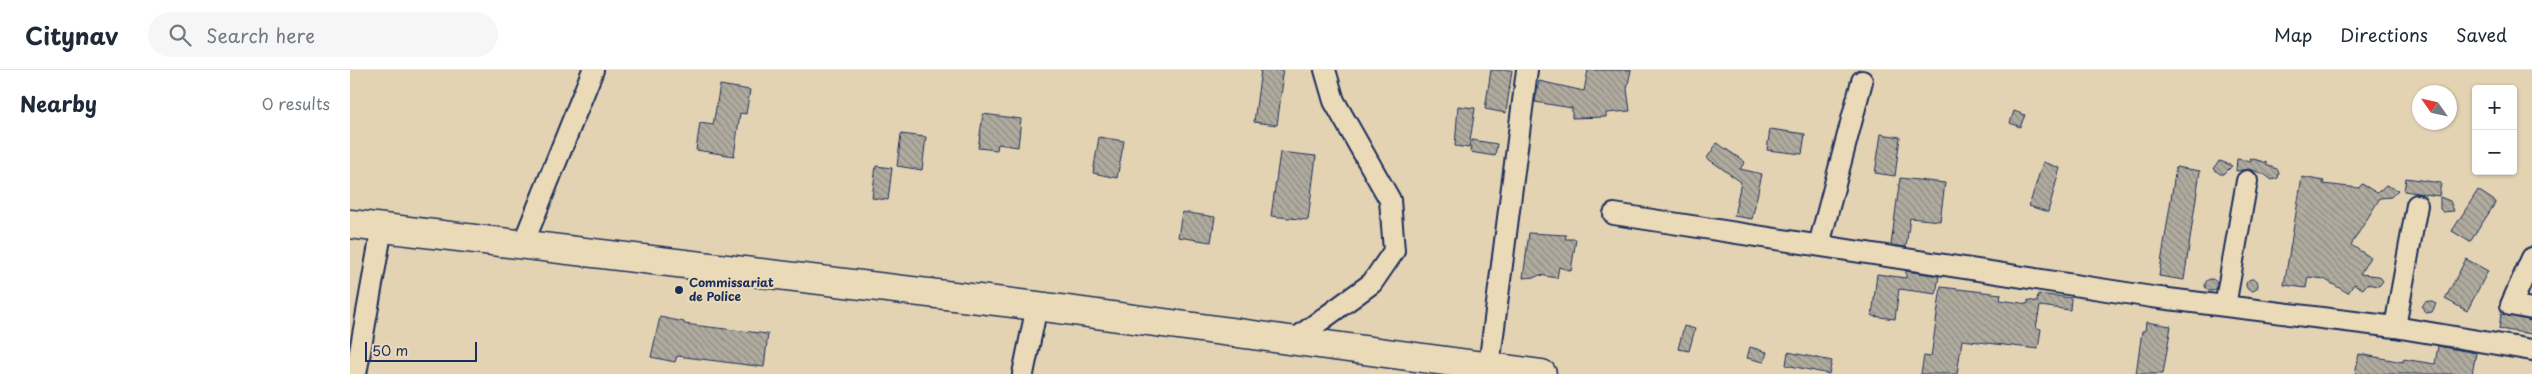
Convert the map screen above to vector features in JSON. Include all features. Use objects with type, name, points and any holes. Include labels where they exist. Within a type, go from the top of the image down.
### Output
[{"type":"highway","points":[[350,224],[1037,306],[1542,374]]},
{"type":"street","points":[[524,244],[593,70]]},
{"type":"street","points":[[1294,340],[1372,283],[1394,251],[1390,200],[1334,101],[1325,70]]},
{"type":"street","points":[[1490,366],[1527,70]]},
{"type":"street","points":[[1819,245],[1862,81]]},
{"type":"street","points":[[2225,306],[2247,181]]},
{"type":"street","points":[[2395,328],[2418,205]]},
{"type":"street","points":[[1614,214],[2152,297],[2395,328],[2532,350]]},
{"type":"street","points":[[356,374],[382,228]]},
{"type":"street","points":[[2532,258],[2511,305],[2532,309]]},
{"type":"street","points":[[1023,374],[1037,306]]},
{"type":"building","points":[[1261,70],[1283,70],[1277,125],[1254,122]]},
{"type":"building","points":[[1491,70],[1512,70],[1506,113],[1485,109]]},
{"type":"building","points":[[1588,70],[1631,70],[1627,89],[1630,111],[1606,113],[1606,117],[1572,118],[1572,108],[1535,102],[1539,81],[1584,91]]},
{"type":"building","points":[[720,85],[750,90],[746,114],[740,113],[734,156],[696,150],[700,123],[713,125]]},
{"type":"building","points":[[1458,106],[1475,108],[1469,148],[1455,146]]},
{"type":"building","points":[[2014,111],[2025,115],[2020,127],[2010,123]]},
{"type":"building","points":[[983,114],[1021,119],[1018,147],[998,144],[997,150],[978,148]]},
{"type":"building","points":[[1770,129],[1805,134],[1802,154],[1767,150]]},
{"type":"building","points":[[901,134],[926,137],[922,170],[897,166]]},
{"type":"building","points":[[1881,134],[1900,137],[1895,176],[1875,173]]},
{"type":"building","points":[[1099,137],[1124,141],[1117,178],[1093,173]]},
{"type":"building","points":[[1472,140],[1497,144],[1495,156],[1470,152]]},
{"type":"building","points":[[1717,143],[1745,162],[1740,169],[1762,174],[1752,219],[1734,216],[1741,182],[1707,158]]},
{"type":"building","points":[[1280,152],[1316,156],[1308,220],[1271,216]]},
{"type":"building","points":[[2250,158],[2267,163],[2266,165],[2277,169],[2279,173],[2278,178],[2272,180],[2264,174],[2249,169],[2236,171],[2237,159],[2252,161]]},
{"type":"building","points":[[2219,161],[2232,166],[2224,174],[2220,174],[2214,169]]},
{"type":"building","points":[[2043,162],[2060,168],[2048,212],[2029,206]]},
{"type":"building","points":[[876,166],[892,168],[888,200],[872,198]]},
{"type":"building","points":[[2176,167],[2200,171],[2184,280],[2159,276]]},
{"type":"building","points":[[2302,177],[2324,181],[2323,184],[2359,188],[2362,184],[2377,193],[2386,185],[2398,190],[2391,197],[2380,198],[2351,245],[2370,257],[2360,274],[2379,276],[2383,281],[2379,286],[2367,284],[2363,289],[2354,284],[2348,293],[2324,279],[2308,277],[2306,288],[2284,285]]},
{"type":"building","points":[[1900,178],[1945,183],[1940,221],[1910,218],[1906,247],[1891,245]]},
{"type":"building","points":[[2406,178],[2441,183],[2439,196],[2404,191]]},
{"type":"building","points":[[2478,190],[2496,202],[2470,242],[2452,231]]},
{"type":"building","points":[[2440,197],[2450,201],[2454,211],[2443,212],[2440,209]]},
{"type":"building","points":[[1182,212],[1215,217],[1211,242],[1178,237]]},
{"type":"building","points":[[1529,233],[1566,235],[1565,239],[1576,239],[1571,271],[1559,267],[1557,278],[1539,275],[1523,278]]},
{"type":"building","points":[[2466,259],[2488,271],[2467,311],[2445,299]]},
{"type":"building","points":[[1906,271],[1939,276],[1936,294],[1899,289],[1895,319],[1872,316],[1877,274],[1906,278]]},
{"type":"building","points":[[2209,279],[2213,279],[2217,285],[2213,291],[2209,291],[2205,287],[2205,283]]},
{"type":"building","points":[[2250,279],[2254,279],[2258,285],[2254,291],[2250,291],[2246,287],[2246,283]]},
{"type":"building","points":[[1941,287],[2001,294],[2000,300],[2028,304],[2028,300],[2037,302],[2038,294],[2071,298],[2070,310],[2040,306],[2036,328],[2041,329],[2038,349],[1962,340],[1957,374],[1921,374],[1924,356],[1931,357]]},
{"type":"building","points":[[2430,301],[2436,304],[2432,312],[2426,313],[2422,307],[2425,302]]},
{"type":"building","points":[[2501,314],[2532,321],[2532,334],[2499,329]]},
{"type":"building","points":[[660,317],[684,322],[684,324],[768,334],[764,367],[677,356],[675,362],[651,357]]},
{"type":"building","points":[[2146,322],[2171,326],[2163,374],[2136,374],[2142,331],[2145,331]]},
{"type":"building","points":[[1684,326],[1695,329],[1689,351],[1678,349]]},
{"type":"building","points":[[2438,346],[2476,353],[2472,374],[2355,374],[2359,354],[2403,362],[2403,359],[2435,364]]},
{"type":"building","points":[[1750,347],[1767,352],[1764,362],[1747,358]]},
{"type":"building","points":[[1788,352],[1832,361],[1829,374],[1786,365]]},
{"type":"place","name":"Commissariat de Police","points":[[679,290]]}]
